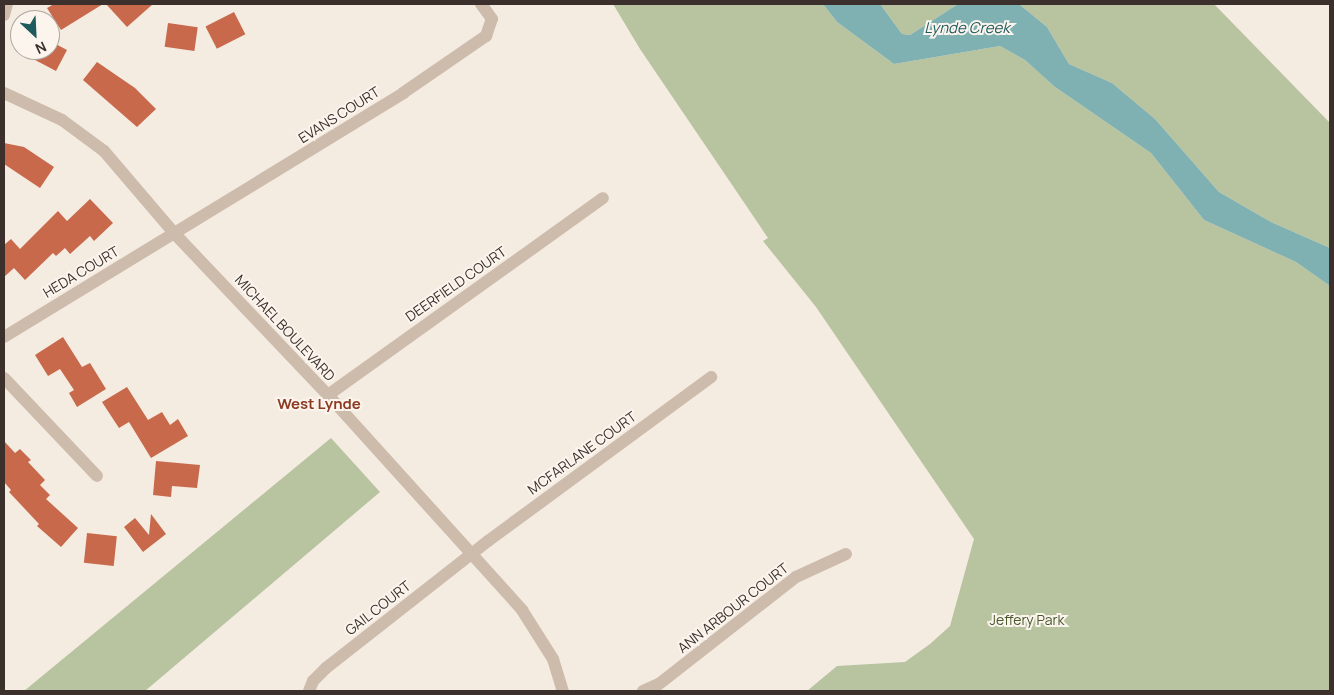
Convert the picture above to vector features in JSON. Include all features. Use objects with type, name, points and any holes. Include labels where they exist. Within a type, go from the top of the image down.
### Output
[{"type":"street","points":[[4,15],[7,4]]},
{"type":"street","name":"EVANS COURT","points":[[174,233],[403,93],[486,36],[492,19],[481,4]]},
{"type":"street","name":"MICHAEL BOULEVARD","points":[[4,93],[62,120],[104,151],[174,233],[328,395],[472,554],[531,624],[553,659],[563,691]]},
{"type":"street","name":"DEERFIELD COURT","points":[[328,395],[603,198]]},
{"type":"street","name":"HEDA COURT","points":[[4,337],[174,233]]},
{"type":"street","name":"MCFARLANE COURT","points":[[472,554],[711,377]]},
{"type":"street","points":[[4,378],[97,476]]},
{"type":"street","name":"GAIL COURT","points":[[309,691],[313,681],[326,668],[472,554]]},
{"type":"street","name":"ANN ARBOUR COURT","points":[[643,691],[659,684],[796,576],[846,554]]},
{"type":"green space","name":"Jeffery Park","points":[[613,4],[823,4],[837,22],[894,64],[1000,46],[1025,60],[1055,87],[1151,153],[1204,220],[1296,262],[1330,286],[1330,691],[807,691],[837,666],[905,662],[930,644],[950,626],[974,539],[816,307],[763,241],[768,238],[640,49]]},
{"type":"green space","points":[[880,4],[958,4],[910,35],[902,34]]},
{"type":"green space","points":[[1019,4],[1214,4],[1330,123],[1330,248],[1271,222],[1219,192],[1155,119],[1112,83],[1069,64],[1047,27]]},
{"type":"green space","points":[[331,438],[380,492],[145,691],[24,691]]},
{"type":"water","name":"Lynde Creek","points":[[823,4],[880,4],[902,34],[910,35],[958,4],[1019,4],[1047,27],[1069,64],[1112,83],[1155,119],[1219,192],[1271,222],[1330,248],[1330,286],[1296,262],[1204,220],[1151,153],[1055,87],[1025,60],[1000,46],[894,64],[837,22]]},
{"type":"building","points":[[54,4],[103,4],[61,30],[60,10],[48,10],[47,8]]},
{"type":"building","points":[[106,4],[153,4],[127,27]]},
{"type":"building","points":[[234,12],[245,34],[217,49],[205,27]]},
{"type":"building","points":[[168,23],[198,27],[194,51],[165,47]]},
{"type":"building","points":[[60,46],[67,50],[56,71],[35,60],[60,60]]},
{"type":"building","points":[[97,62],[135,88],[156,109],[137,127],[83,80]]},
{"type":"building","points":[[4,143],[24,147],[54,167],[40,188],[4,164]]},
{"type":"building","points":[[90,199],[113,223],[94,241],[90,236],[70,254],[65,248],[56,256],[53,253],[25,280],[14,268],[4,277],[4,245],[11,239],[20,249],[58,211],[67,221]]},
{"type":"building","points":[[63,337],[82,367],[90,363],[106,389],[77,407],[69,393],[74,390],[60,369],[48,376],[35,355]]},
{"type":"building","points":[[127,387],[148,420],[162,412],[170,425],[178,419],[188,436],[151,458],[129,422],[119,428],[102,402]]},
{"type":"building","points":[[4,441],[15,453],[20,449],[31,460],[28,462],[45,480],[40,485],[50,495],[46,499],[78,528],[61,547],[37,526],[39,524],[9,492],[11,490],[4,482]]},
{"type":"building","points":[[156,461],[200,465],[197,488],[172,486],[171,497],[153,495]]},
{"type":"building","points":[[151,514],[166,534],[143,552],[124,527],[135,518],[149,535]]},
{"type":"building","points":[[87,533],[117,536],[114,566],[84,563]]},
{"type":"district","name":"West Lynde","points":[[319,404]]}]
